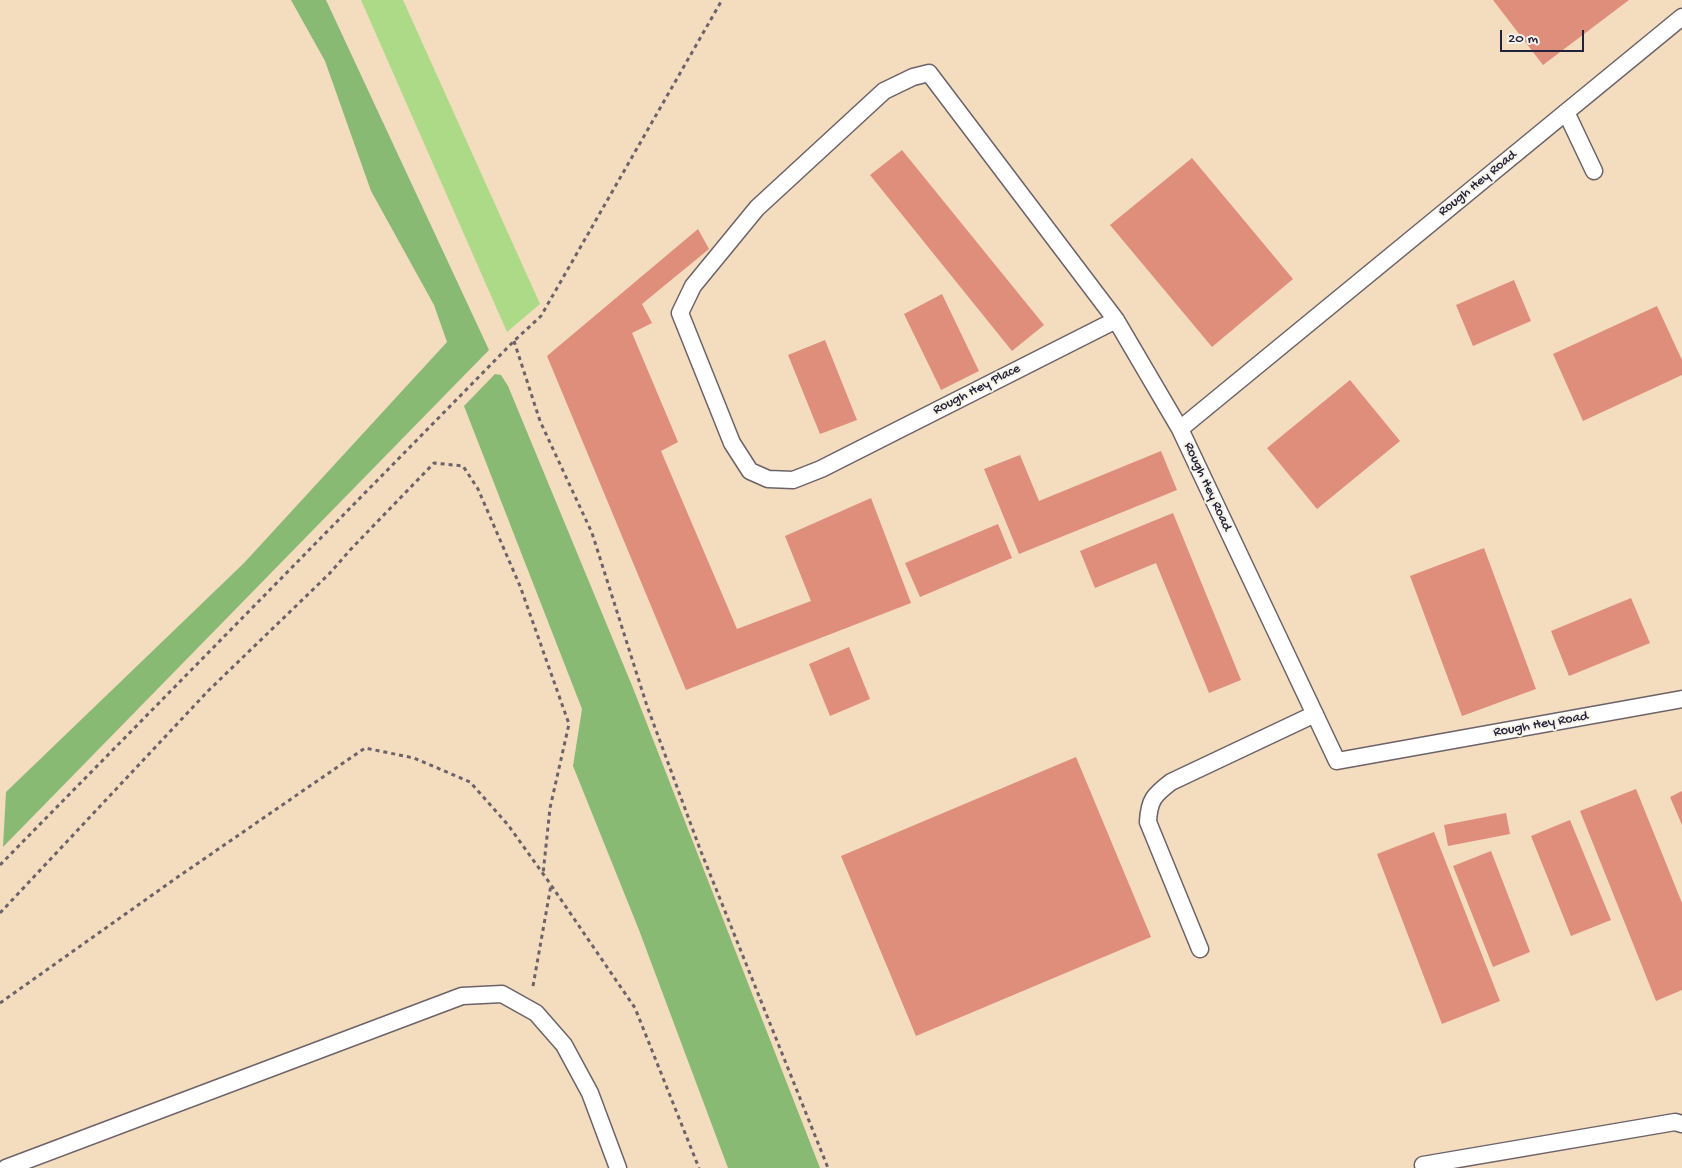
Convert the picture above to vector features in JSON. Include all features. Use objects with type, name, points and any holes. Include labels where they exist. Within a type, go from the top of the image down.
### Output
[{"type":"lane","name":"Rough Hey Road","points":[[1682,17],[1180,429],[1338,761],[1682,699]]},
{"type":"lane","name":"Rough Hey Place","points":[[929,73],[1116,320],[838,460],[793,480],[768,479],[750,470],[732,443],[680,313],[693,286],[757,208],[884,90],[914,77],[929,73]]},
{"type":"lane","points":[[1566,112],[1594,171]]},
{"type":"lane","points":[[1116,320],[1180,429]]},
{"type":"lane","points":[[1200,949],[1148,822],[1148,809],[1152,797],[1171,782],[1315,714]]},
{"type":"lane","points":[[6,1168],[462,996],[502,994],[536,1013],[564,1045],[590,1094],[618,1168]]},
{"type":"lane","points":[[1423,1166],[1675,1122],[1682,1124]]},
{"type":"path","points":[[0,865],[514,341],[541,316],[722,0]]},
{"type":"path","points":[[514,341],[540,421],[592,532],[647,706],[697,840],[828,1168]]},
{"type":"path","points":[[0,913],[208,691],[329,574],[434,463],[463,466],[478,489],[520,586],[569,724],[550,808],[543,874]]},
{"type":"path","points":[[0,1003],[364,748],[414,758],[470,782],[508,825],[551,885],[634,1008],[699,1168]]},
{"type":"path","points":[[529,1009],[551,885]]},
{"type":"green space","points":[[291,0],[326,0],[489,350],[3,847],[6,792],[244,563],[447,342],[434,305],[371,191],[325,61]]},
{"type":"green space","points":[[361,0],[403,0],[540,304],[507,332]]},
{"type":"green space","points":[[495,374],[501,375],[508,386],[633,688],[820,1168],[728,1168],[639,930],[573,766],[582,709],[464,406]]},
{"type":"building","points":[[1493,0],[1629,0],[1543,65]]},
{"type":"building","points":[[902,150],[1044,325],[1012,351],[870,175]]},
{"type":"building","points":[[1192,158],[1293,279],[1212,347],[1110,225]]},
{"type":"building","points":[[698,229],[709,249],[642,304],[652,323],[632,333],[678,442],[661,451],[737,629],[811,601],[785,536],[871,498],[911,603],[686,690],[547,356]]},
{"type":"building","points":[[1514,280],[1531,321],[1473,346],[1456,305]]},
{"type":"building","points":[[942,294],[979,371],[941,390],[904,314]]},
{"type":"building","points":[[1657,306],[1682,360],[1682,375],[1583,421],[1553,354]]},
{"type":"building","points":[[825,340],[857,420],[820,434],[788,355]]},
{"type":"building","points":[[1350,380],[1400,441],[1317,509],[1267,448]]},
{"type":"building","points":[[1161,451],[1177,490],[1019,554],[984,469],[1020,455],[1039,501]]},
{"type":"building","points":[[1173,513],[1241,680],[1209,693],[1156,563],[1095,588],[1080,551]]},
{"type":"building","points":[[998,524],[1012,558],[920,597],[905,563]]},
{"type":"building","points":[[1484,548],[1536,689],[1462,716],[1410,576]]},
{"type":"building","points":[[1631,598],[1650,643],[1569,676],[1551,631]]},
{"type":"building","points":[[849,647],[870,699],[830,716],[809,664]]},
{"type":"building","points":[[1076,757],[1151,937],[916,1036],[841,856]]},
{"type":"building","points":[[1636,789],[1682,903],[1682,990],[1656,1001],[1580,811]]},
{"type":"building","points":[[1682,791],[1682,825],[1670,797]]},
{"type":"building","points":[[1506,813],[1510,834],[1448,846],[1444,825]]},
{"type":"building","points":[[1570,820],[1611,920],[1571,936],[1531,836]]},
{"type":"building","points":[[1434,832],[1500,1001],[1442,1024],[1377,854]]},
{"type":"building","points":[[1491,851],[1530,952],[1493,967],[1453,866]]}]
